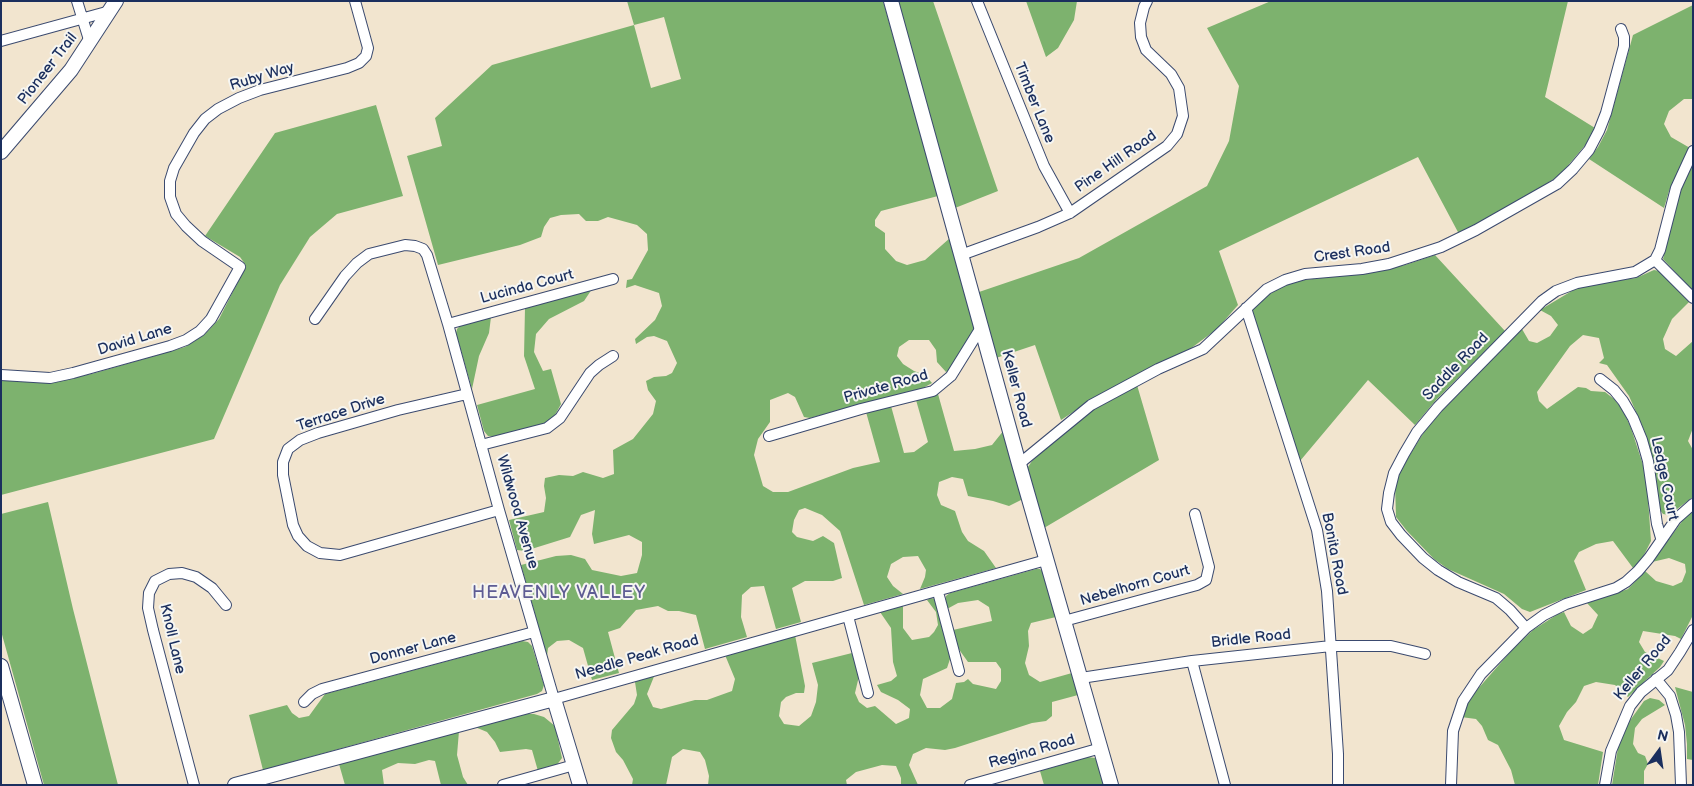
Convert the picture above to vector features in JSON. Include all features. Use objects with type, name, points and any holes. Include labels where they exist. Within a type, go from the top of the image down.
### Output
[{"type":"street","points":[[78,1],[90,43]]},
{"type":"street","name":"Ruby Way","points":[[240,267],[202,241],[176,214],[170,197],[170,182],[174,168],[194,133],[205,119],[218,109],[260,90],[347,68],[359,63],[366,56],[368,48],[355,1]]},
{"type":"street","name":"Keller Road","points":[[891,1],[960,255],[982,326],[1046,560],[1112,785]]},
{"type":"street","name":"Timber Lane","points":[[977,1],[1044,166],[1070,213]]},
{"type":"street","name":"Pine Hill Road","points":[[960,255],[1029,231],[1070,213],[1167,146],[1177,134],[1183,116],[1179,88],[1171,74],[1146,50],[1141,36],[1140,23],[1147,1]]},
{"type":"street","points":[[1,41],[82,19],[113,6]]},
{"type":"street","name":"Pioneer Trail","points":[[1,152],[71,70],[113,6]]},
{"type":"street","name":"Crest Road","points":[[1019,464],[1091,406],[1150,374],[1203,349],[1267,289],[1284,280],[1305,274],[1362,269],[1389,264],[1441,247],[1476,230],[1557,184],[1573,170],[1589,150],[1599,131],[1606,113],[1624,46],[1624,37],[1621,29]]},
{"type":"street","points":[[1693,151],[1676,188],[1660,250],[1655,260],[1693,298]]},
{"type":"street","name":"Wildwood Avenue","points":[[316,319],[345,276],[369,254],[405,246],[415,246],[423,249],[427,255],[433,269],[499,510],[580,785]]},
{"type":"street","name":"Saddle Road","points":[[1526,628],[1496,598],[1458,582],[1438,570],[1423,558],[1401,535],[1391,522],[1387,509],[1394,473],[1417,432],[1438,406],[1542,301],[1556,291],[1577,283],[1635,272],[1655,260]]},
{"type":"street","name":"David Lane","points":[[1,375],[50,378],[118,361],[186,340],[200,331],[211,319],[240,267]]},
{"type":"street","name":"Lucinda Court","points":[[448,324],[614,279]]},
{"type":"street","name":"Bonita Road","points":[[1246,308],[1317,530],[1327,591],[1338,754],[1338,785]]},
{"type":"street","name":"Private Road","points":[[769,436],[865,408],[933,391],[951,376],[982,326]]},
{"type":"street","points":[[482,445],[547,428],[560,418],[590,374],[599,365],[613,356]]},
{"type":"street","name":"Ledge Court","points":[[1600,379],[1614,390],[1623,401],[1633,418],[1642,440],[1648,461],[1657,524],[1662,538]]},
{"type":"street","name":"Terrace Drive","points":[[467,394],[398,410],[318,433],[300,440],[288,449],[283,462],[283,475],[293,525],[298,536],[307,546],[320,553],[340,555],[499,510]]},
{"type":"street","points":[[1451,785],[1453,731],[1463,701],[1481,674],[1526,628],[1544,615],[1566,604],[1616,588],[1626,582],[1649,558],[1676,519],[1693,504]]},
{"type":"street","name":"Nebelhorn Court","points":[[1064,622],[1197,585],[1206,580],[1209,567],[1195,514]]},
{"type":"street","name":"Needle Peak Road","points":[[235,785],[554,699],[1046,560]]},
{"type":"street","name":"Knoll Lane","points":[[194,785],[153,630],[148,608],[149,593],[155,581],[169,574],[182,573],[196,577],[207,584],[226,605]]},
{"type":"street","points":[[938,592],[959,671]]},
{"type":"street","points":[[848,616],[868,693]]},
{"type":"street","name":"Keller Road","points":[[1605,785],[1611,751],[1622,721],[1630,706],[1640,692],[1672,664],[1693,630]]},
{"type":"street","name":"Donner Lane","points":[[304,702],[312,694],[322,689],[534,632]]},
{"type":"street","name":"Bridle Road","points":[[1081,678],[1192,661],[1330,646],[1391,646],[1425,654]]},
{"type":"street","points":[[1192,661],[1225,785]]},
{"type":"street","points":[[1,666],[35,785]]},
{"type":"street","points":[[1656,679],[1670,696],[1676,715],[1679,732],[1681,785]]},
{"type":"street","points":[[523,707],[550,714],[562,724]]},
{"type":"street","name":"Regina Road","points":[[970,785],[1101,748]]},
{"type":"street","points":[[503,785],[574,765]]},
{"type":"green space","points":[[627,1],[883,1],[938,196],[881,211],[875,220],[875,226],[885,233],[885,249],[896,261],[907,265],[925,260],[950,238],[976,331],[953,368],[946,372],[937,362],[936,350],[929,340],[909,340],[899,347],[897,356],[903,364],[925,375],[932,383],[923,388],[810,418],[804,417],[795,397],[788,393],[770,400],[770,422],[758,439],[754,455],[763,486],[773,492],[788,492],[853,468],[880,462],[866,412],[891,406],[904,453],[914,452],[928,442],[916,400],[938,394],[954,451],[992,445],[1004,430],[1023,499],[1009,506],[968,496],[963,479],[952,477],[939,482],[937,495],[941,505],[955,511],[962,532],[968,541],[984,551],[996,568],[920,589],[926,570],[918,556],[903,557],[891,564],[887,577],[893,586],[903,594],[864,605],[840,531],[822,515],[805,508],[799,510],[794,520],[792,532],[797,537],[813,541],[823,536],[834,543],[842,578],[833,581],[805,581],[792,588],[801,622],[776,629],[764,586],[751,587],[742,595],[741,617],[747,637],[705,649],[696,615],[679,611],[668,611],[658,606],[636,610],[620,628],[608,632],[619,673],[592,680],[583,648],[569,640],[557,641],[548,648],[547,656],[521,565],[556,556],[571,555],[585,559],[592,570],[621,576],[637,573],[642,555],[642,542],[629,535],[594,544],[592,534],[595,510],[581,515],[570,537],[525,551],[517,550],[509,520],[544,512],[546,498],[545,478],[559,475],[573,476],[583,472],[603,478],[614,474],[613,450],[633,439],[653,414],[656,401],[648,390],[646,381],[672,373],[677,363],[667,341],[654,336],[647,337],[636,344],[635,339],[655,320],[662,306],[659,293],[635,285],[626,288],[627,280],[632,279],[648,250],[647,234],[637,225],[608,217],[598,221],[586,221],[579,214],[561,215],[550,218],[544,227],[541,237],[520,245],[438,265],[407,156],[442,146],[435,118],[492,65],[634,25]],"holes":[[[664,17],[681,79],[651,88],[634,25]]]},
{"type":"green space","points":[[898,1],[933,1],[998,191],[955,208]]},
{"type":"green space","points":[[1026,1],[1077,1],[1074,20],[1058,48],[1046,57]]},
{"type":"green space","points":[[1271,1],[1568,1],[1545,97],[1595,128],[1587,143],[1560,175],[1459,234],[1418,157],[1219,251],[1238,305],[1217,329],[1190,349],[1102,393],[1061,420],[1035,345],[996,358],[979,292],[1079,258],[1207,186],[1229,141],[1239,86],[1207,28]]},
{"type":"green space","points":[[1693,5],[1693,99],[1684,99],[1669,111],[1664,124],[1671,137],[1690,148],[1669,191],[1664,208],[1589,159],[1607,130],[1633,35]]},
{"type":"green space","points":[[376,105],[403,196],[337,214],[310,237],[280,285],[214,439],[1,495],[1,380],[60,381],[185,347],[204,335],[219,319],[244,270],[245,264],[240,257],[205,236],[275,133]]},
{"type":"green space","points":[[1691,165],[1693,166],[1693,291],[1663,259],[1679,193]]},
{"type":"green space","points":[[1435,255],[1505,331],[1436,400],[1415,425],[1368,380],[1300,461],[1252,314],[1253,308],[1279,288],[1296,281],[1378,271],[1405,265]]},
{"type":"green space","points":[[1654,270],[1659,271],[1689,302],[1672,319],[1663,339],[1665,349],[1676,356],[1693,341],[1693,428],[1688,441],[1693,450],[1693,497],[1669,515],[1663,514],[1660,510],[1644,430],[1629,396],[1607,365],[1599,363],[1604,358],[1599,338],[1583,335],[1570,346],[1537,392],[1539,401],[1547,409],[1578,387],[1591,391],[1605,392],[1623,410],[1643,465],[1647,485],[1651,541],[1642,559],[1633,568],[1613,541],[1596,544],[1579,552],[1574,561],[1586,590],[1530,612],[1522,609],[1504,594],[1448,569],[1434,559],[1396,517],[1395,484],[1403,466],[1424,432],[1522,329],[1529,341],[1537,343],[1550,336],[1558,325],[1551,316],[1540,310],[1575,289],[1599,283],[1636,278]]},
{"type":"green space","points":[[592,289],[584,301],[549,319],[536,334],[534,352],[543,371],[551,369],[561,404],[554,417],[547,423],[497,437],[488,436],[484,431],[477,405],[535,389],[524,356],[525,308]]},
{"type":"green space","points":[[491,317],[489,333],[479,356],[472,389],[456,333],[457,329],[461,325]]},
{"type":"green space","points":[[1137,385],[1159,460],[1044,528],[1028,474],[1028,467],[1032,461],[1088,411]]},
{"type":"green space","points":[[48,502],[118,785],[44,785],[1,631],[1,514]]},
{"type":"green space","points":[[1693,511],[1693,615],[1681,639],[1675,636],[1643,631],[1639,642],[1645,652],[1664,661],[1660,667],[1628,697],[1615,685],[1596,682],[1584,686],[1576,702],[1567,712],[1559,726],[1564,740],[1603,752],[1598,785],[1515,785],[1511,770],[1498,745],[1488,740],[1482,726],[1476,719],[1461,717],[1469,699],[1512,650],[1533,630],[1558,614],[1564,612],[1571,626],[1583,634],[1592,628],[1598,615],[1587,603],[1628,589],[1645,571],[1656,581],[1673,586],[1682,582],[1686,572],[1685,564],[1669,558],[1652,562],[1686,516]]},
{"type":"green space","points":[[1040,569],[1044,573],[1056,617],[1031,623],[1028,631],[1029,646],[1025,663],[1029,675],[1040,682],[1072,673],[1078,695],[1052,702],[1052,716],[1046,721],[1032,723],[955,748],[945,750],[926,748],[913,754],[909,765],[918,785],[901,785],[901,778],[896,766],[882,765],[856,772],[846,780],[847,785],[708,785],[709,776],[705,760],[700,752],[683,749],[672,757],[666,785],[632,785],[633,779],[623,760],[616,752],[611,738],[612,730],[634,704],[637,695],[635,682],[655,674],[647,694],[653,707],[661,709],[695,700],[707,700],[732,691],[735,679],[725,655],[795,635],[805,686],[804,693],[796,693],[786,697],[781,702],[779,716],[784,724],[799,726],[811,716],[816,702],[818,685],[812,663],[852,653],[859,676],[855,693],[859,702],[867,708],[875,706],[896,724],[909,718],[910,709],[898,700],[881,692],[877,685],[891,681],[897,676],[893,662],[891,628],[880,612],[903,606],[903,628],[912,640],[929,637],[938,625],[936,612],[927,600],[931,598],[935,599],[951,656],[947,668],[923,679],[920,695],[927,708],[940,708],[952,699],[956,683],[964,682],[968,679],[973,684],[996,689],[1001,681],[1001,669],[996,662],[968,662],[958,648],[953,630],[992,621],[989,607],[978,600],[958,603],[947,609],[946,596],[950,593]]},
{"type":"green space","points":[[522,641],[528,642],[532,646],[544,685],[542,691],[537,694],[263,770],[249,715],[287,705],[292,713],[299,718],[309,716],[325,694]]},
{"type":"green space","points":[[1675,687],[1693,692],[1693,760],[1687,759],[1685,725]]},
{"type":"green space","points":[[1650,698],[1659,700],[1665,705],[1642,719],[1635,728],[1633,744],[1638,753],[1645,756],[1648,764],[1644,771],[1644,785],[1612,785],[1618,748],[1626,726],[1644,701]]},
{"type":"green space","points":[[522,714],[534,714],[544,717],[555,726],[562,758],[556,766],[538,771],[532,750],[500,752],[487,732],[475,727]]},
{"type":"green space","points":[[459,731],[457,755],[463,777],[468,785],[441,785],[435,761],[429,760],[415,764],[398,763],[382,770],[384,785],[345,785],[339,764]]},
{"type":"green space","points":[[1088,757],[1095,758],[1098,762],[1104,785],[1044,785],[1040,771]]},
{"type":"district","name":"HEAVENLY VALLEY","points":[[559,593]]}]
